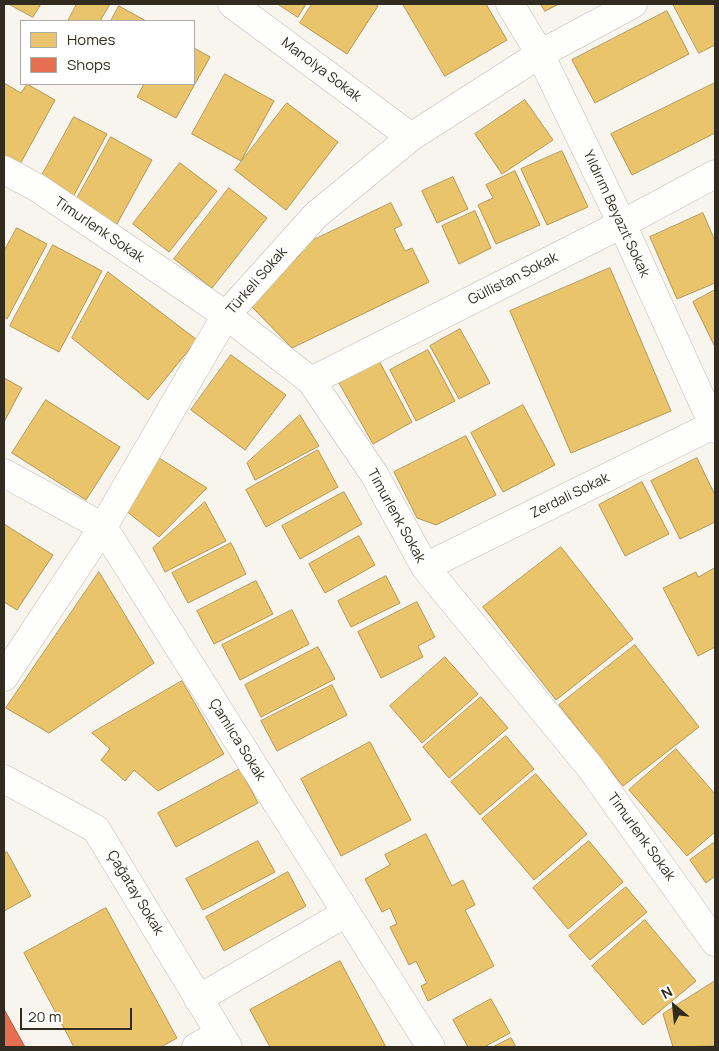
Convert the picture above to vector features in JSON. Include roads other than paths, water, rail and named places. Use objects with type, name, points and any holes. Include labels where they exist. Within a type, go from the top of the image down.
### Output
[{"type":"street","name":"Manolya Sokak","points":[[232,4],[411,137]]},
{"type":"street","name":"Yıldırım Beyazıt Sokak","points":[[510,4],[540,54],[622,224],[715,426]]},
{"type":"street","name":"Türkeli Sokak","points":[[4,677],[103,527],[226,315],[316,214],[411,137],[540,54],[632,4]]},
{"type":"street","name":"Timurlenk Sokak","points":[[4,170],[36,187],[226,315],[311,381],[374,474],[425,567],[590,767],[715,942]]},
{"type":"street","name":"Güllistan Sokak","points":[[311,381],[622,224],[715,174]]},
{"type":"street","name":"Zerdali Sokak","points":[[425,567],[715,426]]},
{"type":"street","name":"Çamlıca Sokak","points":[[4,473],[103,527],[431,1047]]},
{"type":"street","name":"Çağatay Sokak","points":[[4,779],[96,829],[224,1040]]},
{"type":"street","points":[[198,999],[346,913]]},
{"type":"street","points":[[196,1047],[224,1040]]}]
